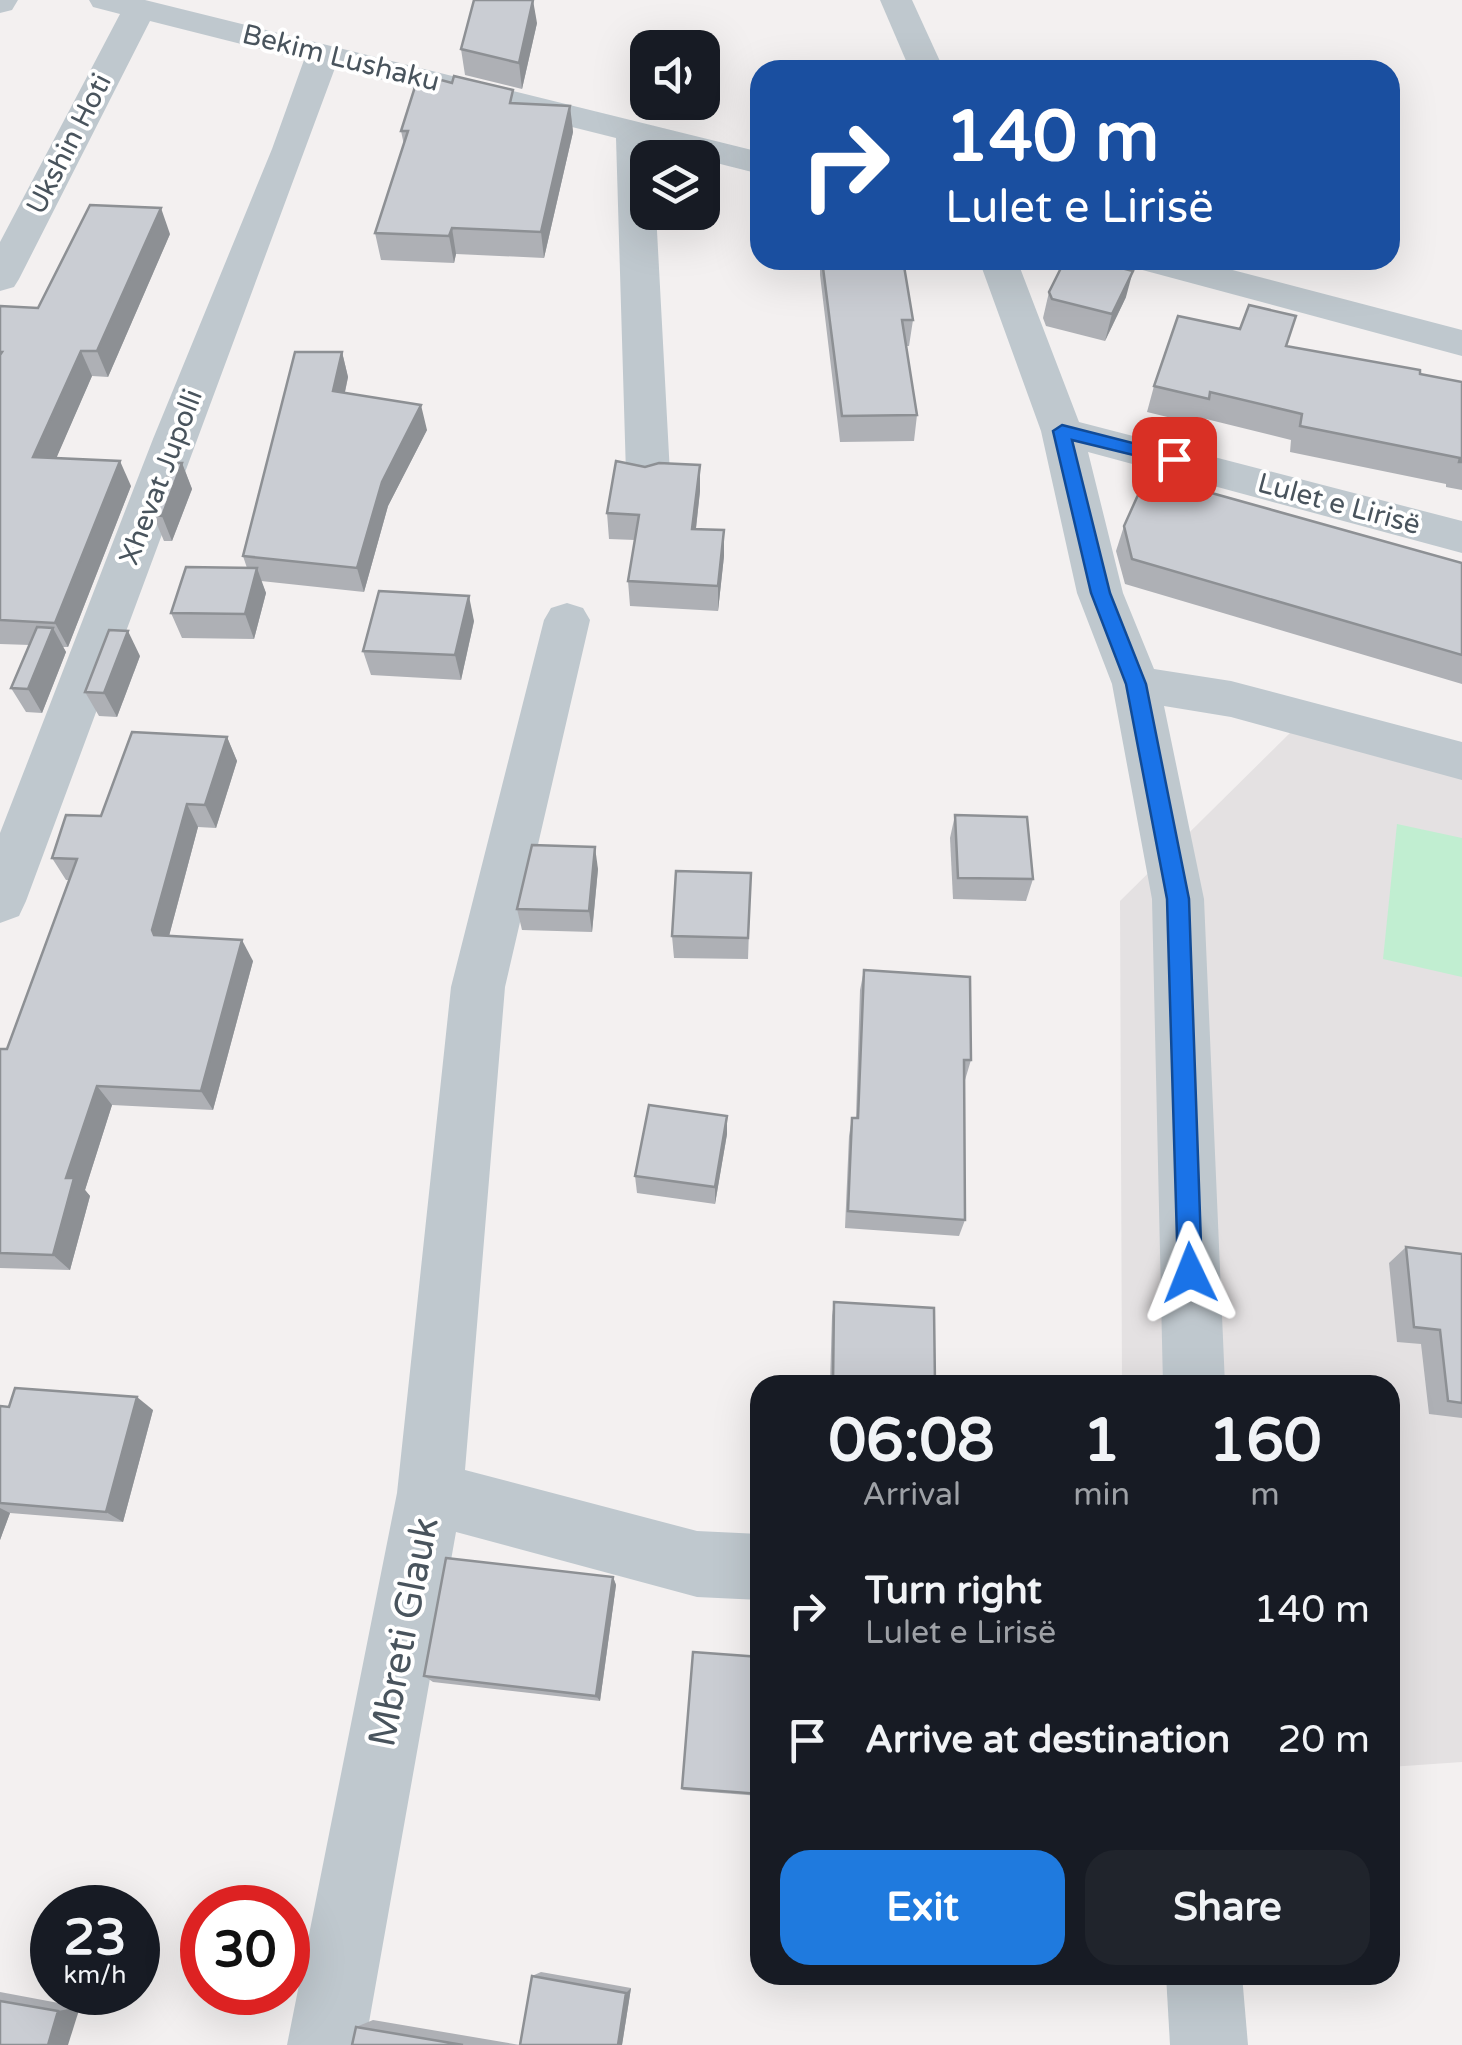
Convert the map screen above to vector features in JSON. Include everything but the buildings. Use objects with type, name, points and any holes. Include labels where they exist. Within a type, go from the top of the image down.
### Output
[{"type":"street","points":[[896,0],[923,60]]},
{"type":"street","name":"Bekim Lushaku","points":[[122,5],[750,161]]},
{"type":"street","name":"Ukshin Hoti","points":[[0,279],[122,5]]},
{"type":"street","name":"Xhevat Jupolli","points":[[0,901],[174,440],[290,149],[322,52]]},
{"type":"street","points":[[634,133],[648,474]]},
{"type":"street","points":[[1003,270],[1081,435],[1100,593],[1136,684],[1178,899],[1194,1375]]},
{"type":"street","points":[[1186,270],[1462,344]]},
{"type":"street","name":"Lulet e Lirisë","points":[[1081,435],[1462,537]]},
{"type":"street","points":[[430,1493],[478,987],[568,620]]},
{"type":"street","points":[[1136,684],[1231,699],[1462,760]]},
{"type":"street","name":"Mbreti Glauk","points":[[326,2045],[430,1493],[696,1564],[750,1567]]},
{"type":"street","points":[[1205,1985],[1210,2045]]},
{"type":"shaded area","points":[[1294,729],[1462,778],[1462,1762],[1400,1766],[1400,1375],[1122,1375],[1120,901]]},
{"type":"green space","points":[[1397,824],[1462,838],[1462,977],[1383,959]]},
{"type":"route","points":[[1174,459],[1062,431],[1100,593],[1136,684],[1178,899],[1190,1273]]}]
